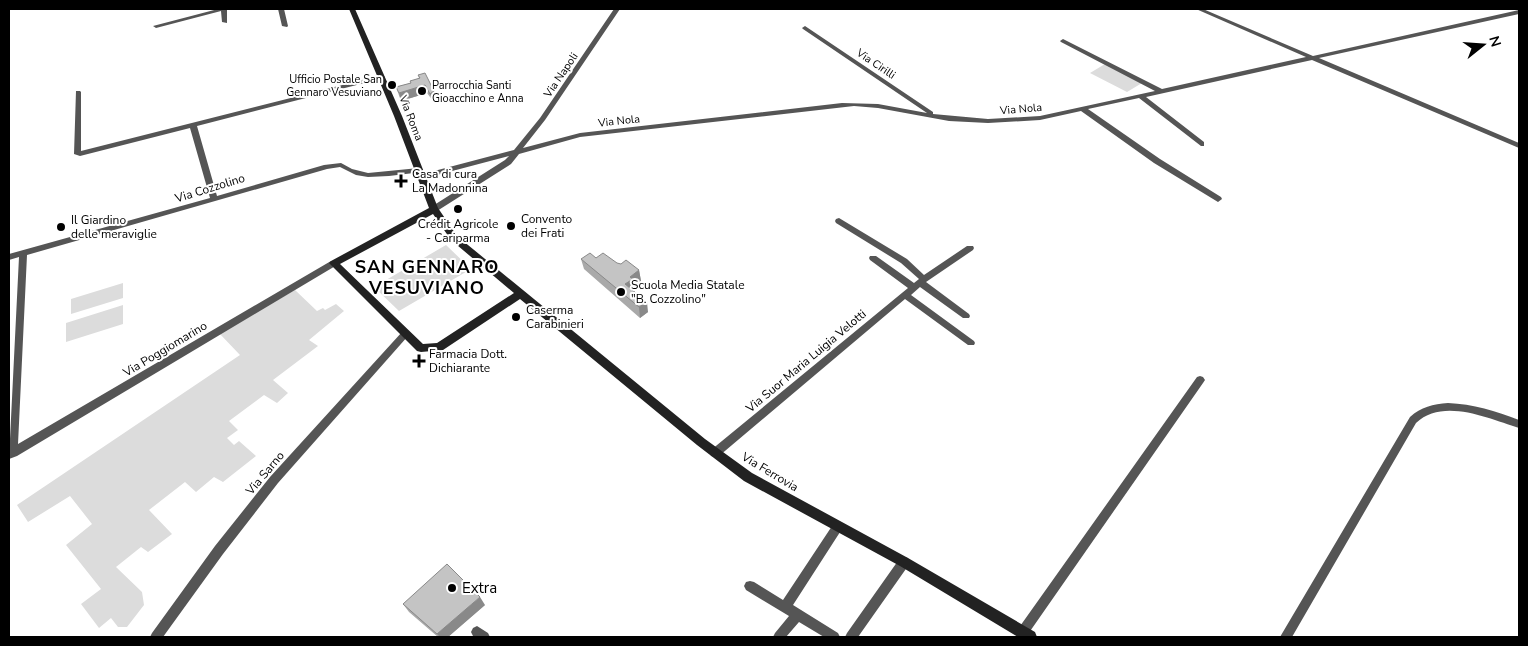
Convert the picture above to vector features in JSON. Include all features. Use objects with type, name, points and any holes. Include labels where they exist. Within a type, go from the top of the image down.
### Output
[{"type":"main road","name":"Via Roma","points":[[352,9],[382,77],[434,209],[454,238],[520,294]]},
{"type":"main road","points":[[434,209],[334,263],[421,348],[439,347],[520,294]]},
{"type":"main road","name":"Via Ferrovia","points":[[520,294],[715,453],[748,477],[904,562],[1026,635]]},
{"type":"street","points":[[156,26],[224,9],[225,22]]},
{"type":"street","points":[[281,9],[286,26]]},
{"type":"street","name":"Via Napoli","points":[[434,209],[508,162],[543,119],[617,9]]},
{"type":"street","points":[[1199,9],[1519,146]]},
{"type":"street","name":"Via Nola","points":[[421,174],[497,158],[517,151],[580,136],[853,104],[880,106],[936,117],[978,120],[1040,118],[1518,13]]},
{"type":"street","name":"Via Cirilli","points":[[805,28],[936,117]]},
{"type":"street","points":[[1063,41],[1161,92]]},
{"type":"street","points":[[78,92],[77,152],[80,154],[382,77]]},
{"type":"street","points":[[1141,96],[1201,144]]},
{"type":"street","points":[[1083,109],[1157,161],[1218,199]]},
{"type":"street","points":[[193,126],[214,199]]},
{"type":"street","name":"Via Cozzolino","points":[[9,257],[338,165],[351,173],[362,176],[421,174]]},
{"type":"street","points":[[838,221],[904,261],[919,283]]},
{"type":"street","name":"Via Suor Maria Luigia Velotti","points":[[715,453],[904,295],[970,248]]},
{"type":"street","points":[[11,454],[23,253]]},
{"type":"street","points":[[873,258],[919,283],[966,316]]},
{"type":"street","name":"Via Poggiomarino","points":[[11,454],[334,263]]},
{"type":"street","points":[[904,295],[971,343]]},
{"type":"street","name":"Via Sarno","points":[[156,637],[219,550],[274,480],[405,334]]},
{"type":"street","points":[[1026,635],[1200,380]]},
{"type":"street","points":[[1286,637],[1413,420],[1424,411],[1440,408],[1473,409],[1519,424]]},
{"type":"street","points":[[785,607],[838,526]]},
{"type":"street","points":[[851,637],[904,562]]},
{"type":"street","points":[[750,586],[834,637]]},
{"type":"street","points":[[779,637],[797,615]]},
{"type":"shaded area","points":[[1105,64],[1142,83],[1127,92],[1090,73]]},
{"type":"shaded area","points":[[446,245],[471,269],[399,311],[374,287]]},
{"type":"shaded area","points":[[123,283],[123,298],[71,314],[71,299]]},
{"type":"shaded area","points":[[295,290],[317,311],[323,308],[325,310],[336,304],[344,311],[309,340],[318,346],[273,380],[288,393],[277,403],[264,395],[229,421],[238,430],[227,438],[234,445],[239,441],[256,456],[223,482],[214,477],[196,492],[185,482],[149,510],[172,534],[148,552],[141,547],[116,567],[142,592],[144,605],[127,627],[118,627],[111,618],[99,628],[81,604],[101,589],[66,545],[92,524],[70,496],[28,522],[17,505],[240,355],[219,333]]},
{"type":"shaded area","points":[[123,305],[123,324],[66,342],[66,323]]},
{"type":"building","points":[[425,73],[434,91],[430,94],[425,85],[399,93],[396,87],[411,83],[410,81],[420,78],[418,75]]},
{"type":"building","points":[[590,253],[596,258],[603,253],[621,264],[626,260],[639,270],[630,277],[633,279],[625,284],[647,302],[639,307],[581,259]]},
{"type":"building","name":"Extra","points":[[447,564],[480,597],[437,634],[403,604]]},
{"type":"place","name":"Ufficio Postale San Gennaro Vesuviano","points":[[392,85]]},
{"type":"place","name":"Parrocchia Santi Gioacchino e Anna","points":[[422,91]]},
{"type":"place","name":"Casa di cura La Madonnina","points":[[401,181]]},
{"type":"place","name":"Crédit Agricole - Cariparma","points":[[458,209]]},
{"type":"place","name":"Convento dei Frati","points":[[511,226]]},
{"type":"place","name":"Il Giardino delle meraviglie","points":[[61,227]]},
{"type":"place","name":"Scuola Media Statale \"B. Cozzolino\"","points":[[621,292]]},
{"type":"place","name":"Caserma Carabinieri","points":[[516,317]]},
{"type":"place","name":"Farmacia Dott. Dichiarante","points":[[419,361]]},
{"type":"place","name":"Extra","points":[[452,588]]},
{"type":"district","name":"SAN GENNARO VESUVIANO","points":[[427,277]]}]
